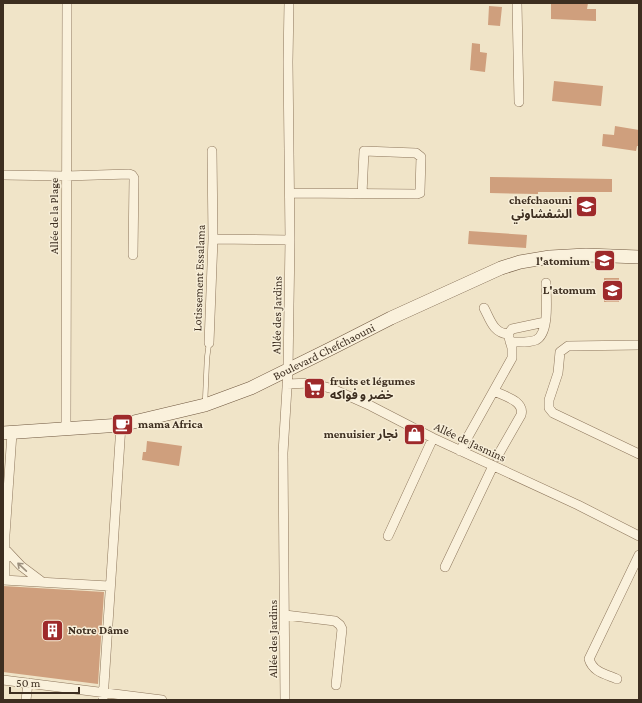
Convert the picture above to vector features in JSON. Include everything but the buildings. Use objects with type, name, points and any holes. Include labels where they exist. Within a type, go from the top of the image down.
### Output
[{"type":"street","name":"Allée de la Plage","points":[[66,429],[67,3]]},
{"type":"street","name":"Allée des Jardins","points":[[285,700],[283,453],[287,377],[290,240],[289,3]]},
{"type":"street","points":[[517,3],[519,102]]},
{"type":"street","name":"Lotissement Essalama","points":[[209,343],[213,239],[212,151]]},
{"type":"street","points":[[290,193],[362,194],[417,194],[420,193],[419,154],[364,151],[362,194]]},
{"type":"street","points":[[3,175],[132,175],[134,178],[133,255]]},
{"type":"street","points":[[213,239],[290,240]]},
{"type":"street","name":"Boulevard Chefchaouni","points":[[7,433],[121,425],[205,405],[251,388],[287,377],[391,318],[507,266],[520,262],[550,257],[586,255],[639,256]]},
{"type":"street","points":[[484,308],[495,328],[509,338],[531,341],[538,339],[544,331],[546,283]]},
{"type":"street","points":[[460,451],[512,358],[512,348],[509,338],[512,328],[545,322]]},
{"type":"street","points":[[639,344],[568,346],[564,348],[560,352],[558,373],[548,400],[549,408],[553,413],[639,454]]},
{"type":"street","name":"Allée de Jasmins","points":[[287,377],[333,389],[371,406],[433,438],[578,505],[639,536]]},
{"type":"street","points":[[494,391],[519,404],[522,409],[521,415],[497,457]]},
{"type":"street","points":[[103,696],[109,586],[121,425]]},
{"type":"street","points":[[7,433],[4,580],[109,586]]},
{"type":"street","points":[[388,536],[433,438]]},
{"type":"street","points":[[445,567],[493,466]]},
{"type":"street","points":[[4,549],[21,566],[42,582]]},
{"type":"street","points":[[617,679],[598,671],[591,666],[590,659],[639,555]]},
{"type":"street","points":[[285,615],[335,621],[340,625],[342,629],[336,685]]},
{"type":"street","points":[[3,680],[103,696],[162,700]]},
{"type":"street","points":[[26,700],[28,683]]},
{"type":"lane","name":"Lotissement Essalama","points":[[205,405],[206,358],[209,343]]},
{"type":"place","name":"chefchaouni الشفشاوني","points":[[587,207]]},
{"type":"place","name":"l'atomium","points":[[605,261]]},
{"type":"place","name":"L'atomum","points":[[612,290]]},
{"type":"place","name":"fruits et légumes خضر و فواكه","points":[[315,388]]},
{"type":"place","name":"mama Africa","points":[[122,424]]},
{"type":"place","name":"menuisier نجار","points":[[414,434]]},
{"type":"place","name":"Notre Dâme","points":[[53,630]]}]
